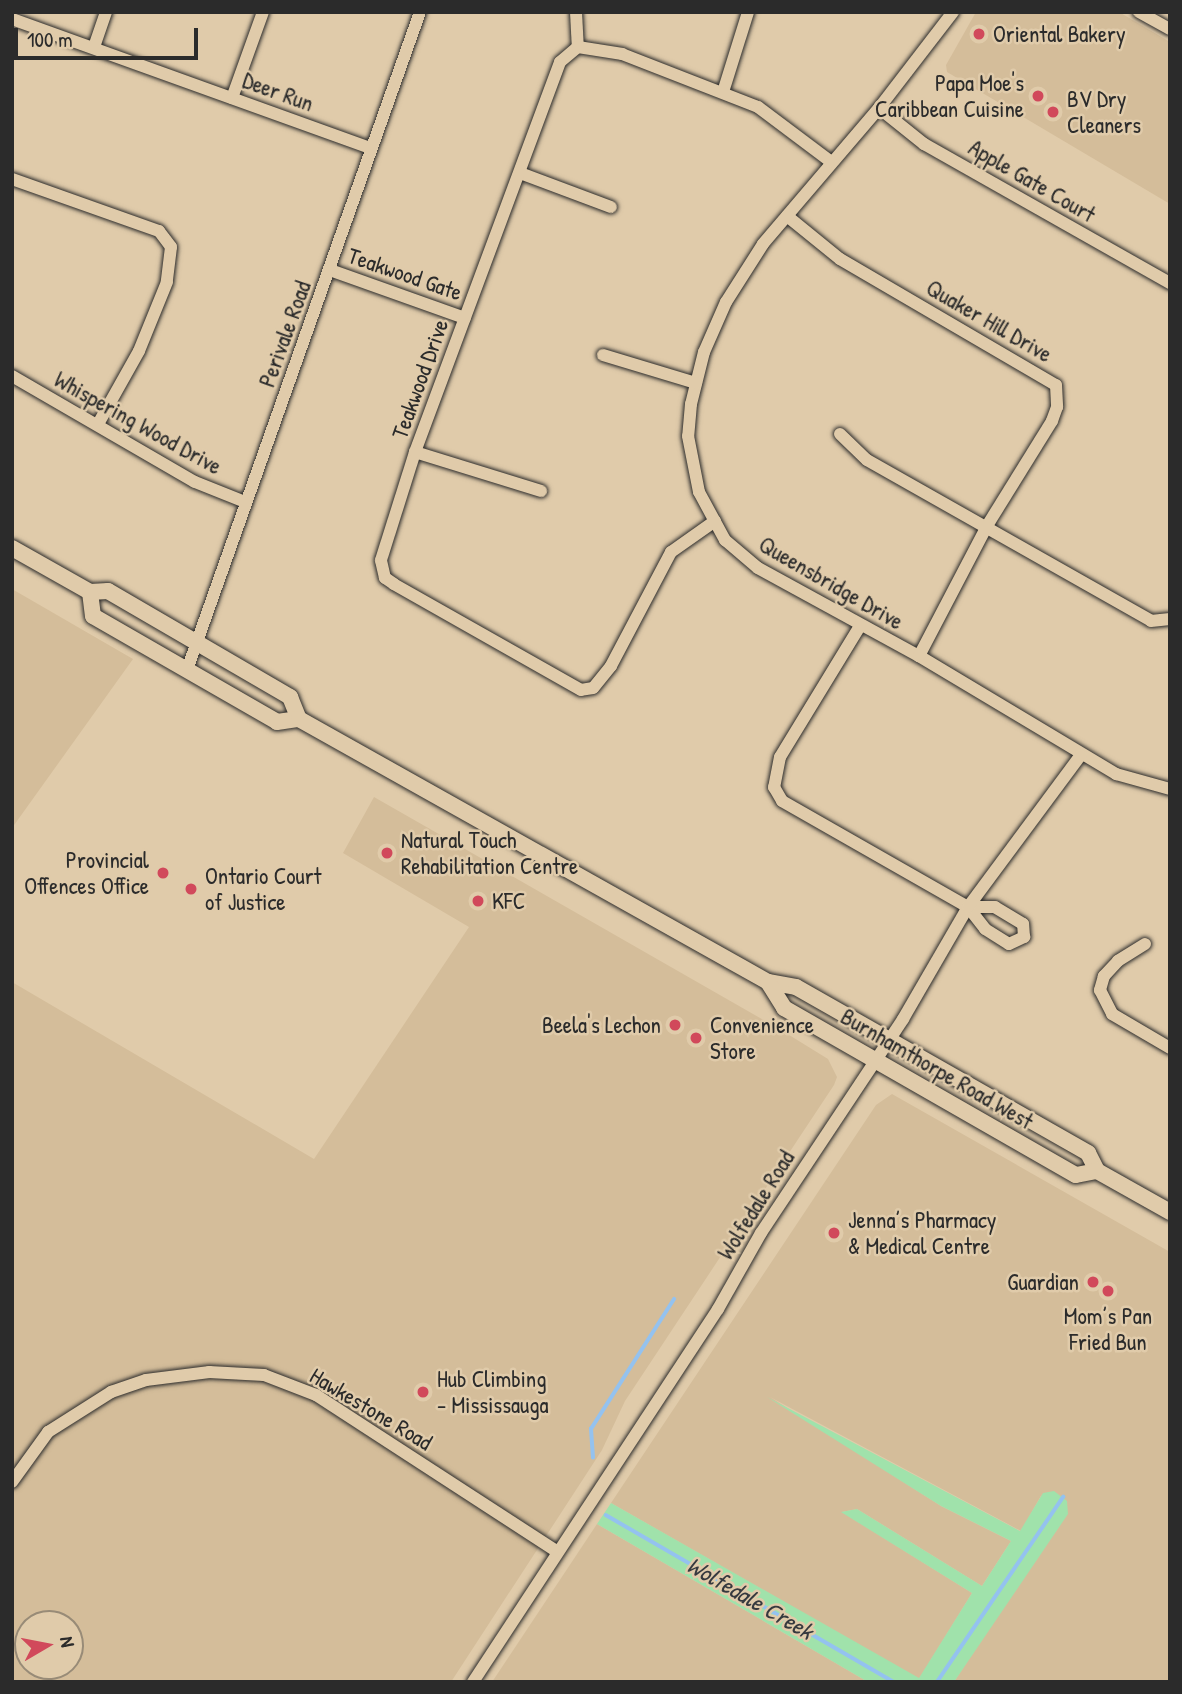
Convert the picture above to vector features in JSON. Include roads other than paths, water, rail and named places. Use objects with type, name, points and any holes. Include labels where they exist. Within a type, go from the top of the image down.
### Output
[{"type":"main road","name":"Burnhamthorpe Road West","points":[[12,548],[90,592],[108,591],[290,697],[299,719]]},
{"type":"main road","name":"Burnhamthorpe Road West","points":[[90,592],[93,616],[277,722],[299,719],[768,982],[796,986],[1088,1153],[1097,1171],[1170,1212]]},
{"type":"main road","name":"Burnhamthorpe Road West","points":[[768,982],[784,1008],[1076,1175],[1097,1171]]},
{"type":"street","points":[[94,47],[106,12]]},
{"type":"street","points":[[232,98],[263,12]]},
{"type":"street","name":"Perivale Road","points":[[187,670],[420,12]]},
{"type":"street","points":[[576,12],[578,47],[622,54],[758,107],[830,161]]},
{"type":"street","points":[[723,92],[748,12]]},
{"type":"street","name":"Queensbridge Drive","points":[[953,12],[879,108],[830,161],[726,302],[696,383],[688,436],[699,492],[725,540],[758,568],[919,656],[1116,774],[1170,789]]},
{"type":"street","points":[[1139,12],[1170,29]]},
{"type":"street","name":"Deer Run","points":[[12,19],[370,148]]},
{"type":"street","name":"Teakwood Drive","points":[[578,47],[555,71],[520,173],[415,452],[381,552],[385,578],[581,690],[593,688],[606,674],[671,552],[715,521]]},
{"type":"street","name":"Apple Gate Court","points":[[879,108],[924,144],[1170,283]]},
{"type":"street","points":[[520,173],[611,207]]},
{"type":"street","points":[[12,179],[159,231],[171,247],[167,282],[139,351],[99,425]]},
{"type":"street","name":"Quaker Hill Drive","points":[[787,216],[840,260],[1056,385],[1058,407],[1052,421],[987,526],[919,656]]},
{"type":"street","name":"Teakwood Gate","points":[[330,270],[465,318]]},
{"type":"street","points":[[603,355],[696,383]]},
{"type":"street","name":"Whispering Wood Drive","points":[[12,376],[195,482],[245,502]]},
{"type":"street","points":[[840,434],[867,460],[1151,621],[1170,619]]},
{"type":"street","points":[[415,452],[541,491]]},
{"type":"street","points":[[860,626],[780,757],[774,787],[782,801],[968,907]]},
{"type":"street","name":"Wolfedale Road","points":[[473,1682],[889,1040],[968,907],[1082,755]]},
{"type":"street","points":[[1145,944],[1118,961],[1104,976],[1100,990],[1112,1014],[1170,1048]]},
{"type":"street","name":"Hawkestone Road","points":[[12,1482],[48,1432],[111,1392],[146,1380],[209,1371],[264,1375],[316,1395],[558,1552]]},
{"type":"waterway","name":"Wolfedale Creek","points":[[593,1458],[591,1429],[674,1299]]},
{"type":"waterway","points":[[937,1682],[1063,1497]]},
{"type":"waterway","name":"Wolfedale Creek","points":[[606,1515],[894,1682]]},
{"type":"place","name":"Oriental Bakery","points":[[979,34]]},
{"type":"place","name":"Papa Moe's Caribbean Cuisine","points":[[1038,96]]},
{"type":"place","name":"BV Dry Cleaners","points":[[1053,112]]},
{"type":"place","name":"Natural Touch Rehabilitation Centre","points":[[387,853]]},
{"type":"place","name":"Provincial Offences Office","points":[[163,873]]},
{"type":"place","name":"Ontario Court of Justice","points":[[191,889]]},
{"type":"place","name":"KFC","points":[[478,901]]},
{"type":"place","name":"Beela's Lechon","points":[[675,1025]]},
{"type":"place","name":"Convenience Store","points":[[696,1038]]},
{"type":"place","name":"Jenna’s Pharmacy & Medical Centre","points":[[834,1233]]},
{"type":"place","name":"Guardian","points":[[1093,1282]]},
{"type":"place","name":"Mom’s Pan Fried Bun","points":[[1108,1291]]},
{"type":"place","name":"Hub Climbing - Mississauga","points":[[423,1392]]}]
